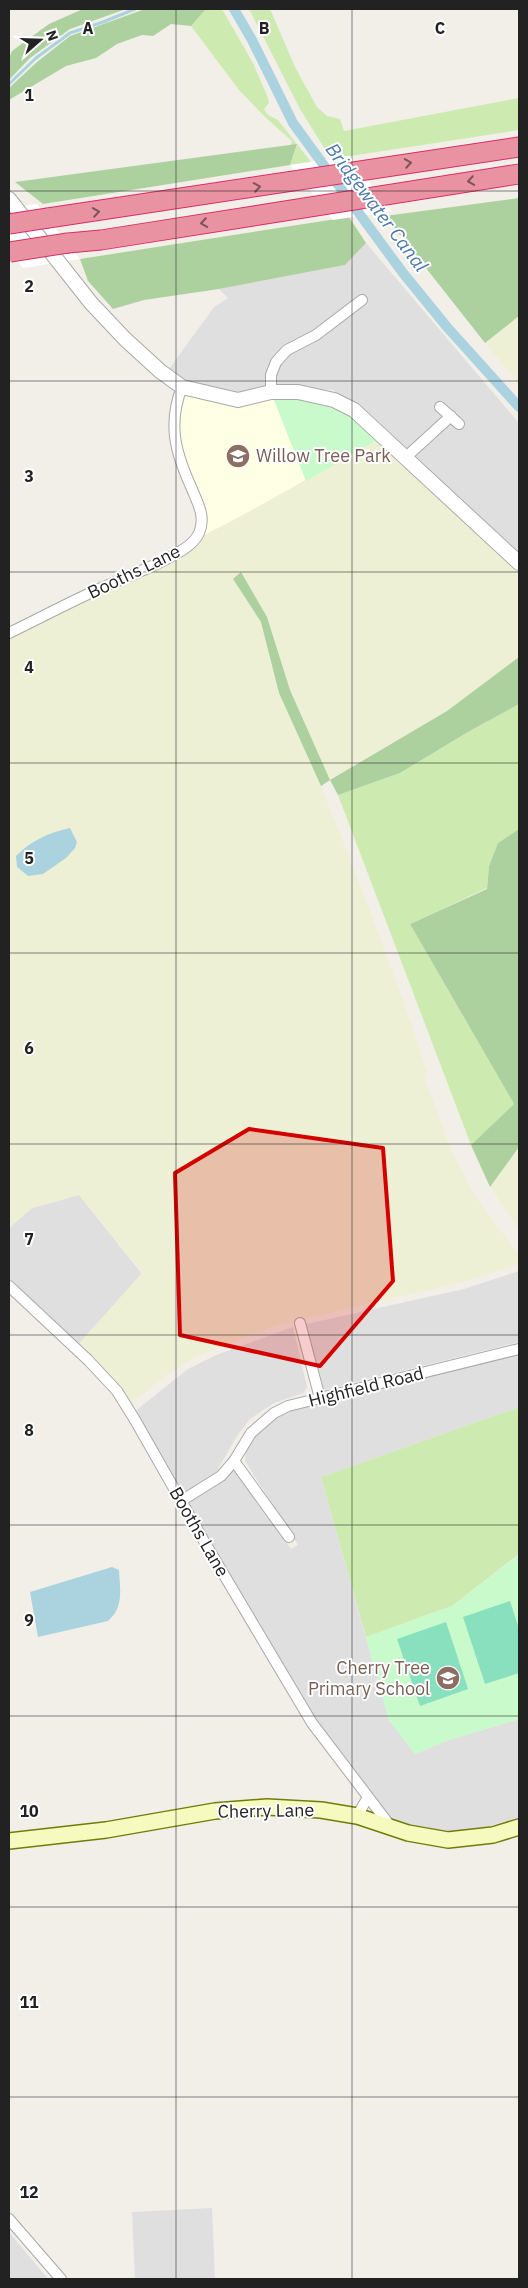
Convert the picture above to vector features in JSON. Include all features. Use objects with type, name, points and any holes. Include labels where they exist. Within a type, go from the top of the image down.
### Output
[{"type":"highway","points":[[9,224],[519,147]]},
{"type":"highway","points":[[9,252],[101,240],[519,174]]},
{"type":"main road","name":"Cherry Lane","points":[[9,1841],[106,1830],[224,1810],[267,1808],[321,1810],[356,1816],[423,1837],[448,1840],[493,1835],[519,1827]]},
{"type":"street","points":[[9,199],[91,302],[125,339],[160,371],[182,387],[238,400],[272,392],[298,392],[334,400],[354,410],[519,563]]},
{"type":"street","points":[[272,392],[271,374],[276,362],[287,350],[316,335],[362,300]]},
{"type":"street","name":"Booths Lane","points":[[9,633],[152,566],[184,549],[194,541],[202,523],[201,512],[183,469],[176,444],[173,423],[175,405],[182,387]]},
{"type":"street","points":[[440,407],[459,424]]},
{"type":"street","points":[[406,457],[451,416]]},
{"type":"street","name":"Booths Lane","points":[[9,1286],[88,1360],[116,1391],[135,1420],[312,1723],[391,1828]]},
{"type":"street","points":[[300,1323],[320,1398]]},
{"type":"street","name":"Highfield Road","points":[[181,1501],[214,1482],[234,1461],[251,1434],[262,1422],[288,1406],[519,1349]]},
{"type":"street","points":[[234,1461],[289,1537]]},
{"type":"street","points":[[356,1816],[368,1797]]},
{"type":"street","points":[[9,2219],[61,2279]]},
{"type":"highlighted area","points":[[249,1129],[383,1148],[393,1281],[320,1366],[180,1335],[175,1173]]},
{"type":"shaded area","points":[[366,243],[519,423],[519,557],[384,432],[333,390],[298,388],[235,393],[187,384],[169,369],[214,307],[228,298],[219,289],[345,265]]},
{"type":"shaded area","points":[[519,316],[519,384],[485,343]]},
{"type":"shaded area","name":"Willow Tree Park","points":[[182,387],[238,400],[271,392],[306,481],[194,541],[202,523],[176,444]]},
{"type":"shaded area","points":[[377,440],[519,563],[519,657],[447,711],[330,780],[290,690],[268,621],[233,579],[261,622],[279,693],[321,786],[369,908],[412,1025],[427,1072],[424,1076],[452,1152],[477,1199],[519,1255],[519,1264],[467,1281],[278,1325],[198,1356],[172,1371],[127,1407],[75,1348],[142,1273],[79,1195],[32,1208],[9,1228],[9,633],[238,518]]},
{"type":"shaded area","points":[[519,1147],[519,1230],[490,1187]]},
{"type":"shaded area","points":[[79,1195],[142,1274],[75,1348],[9,1284],[9,1228],[32,1208]]},
{"type":"shaded area","points":[[519,1271],[519,1342],[324,1390],[306,1324],[464,1289]]},
{"type":"shaded area","points":[[293,1327],[307,1387],[304,1393],[274,1403],[250,1419],[237,1436],[215,1474],[183,1495],[134,1412],[188,1369],[216,1355]]},
{"type":"shaded area","points":[[519,1353],[519,1407],[321,1477],[389,1720],[415,1754],[449,1740],[519,1719],[519,1817],[480,1829],[446,1833],[393,1822],[315,1718],[258,1626],[187,1501],[234,1467],[291,1549],[298,1545],[245,1461],[246,1450],[259,1431],[271,1420],[291,1410]]},
{"type":"shaded area","points":[[212,2208],[215,2279],[135,2279],[132,2212]]},
{"type":"shaded area","points":[[9,2232],[48,2279],[9,2279]]},
{"type":"green space","points":[[83,9],[126,9],[70,29],[30,58],[9,80],[9,58],[12,51],[49,24]]},
{"type":"green space","points":[[145,9],[206,9],[191,26],[171,24],[153,36],[142,35],[117,44],[96,58],[66,66],[9,100],[9,88],[37,62],[70,36]]},
{"type":"green space","points":[[206,9],[222,9],[253,63],[268,98],[269,103],[264,109],[268,115],[278,120],[311,162],[290,165],[297,145],[291,145],[292,141],[239,90],[191,26]]},
{"type":"green space","points":[[249,9],[270,9],[296,69],[317,107],[327,116],[340,119],[344,131],[519,98],[519,130],[331,159],[300,109]]},
{"type":"green space","points":[[297,144],[290,165],[43,204],[15,182]]},
{"type":"green space","points":[[519,198],[519,316],[485,343],[385,216]]},
{"type":"green space","points":[[349,217],[366,243],[345,265],[219,289],[144,300],[113,309],[88,281],[80,259]]},
{"type":"green space","points":[[271,392],[354,410],[377,440],[306,481]]},
{"type":"green space","points":[[241,572],[267,617],[290,690],[330,780],[321,786],[279,693],[261,622],[233,579]]},
{"type":"green space","points":[[519,657],[519,704],[400,773],[338,795],[330,780],[447,711]]},
{"type":"green space","points":[[519,704],[519,829],[498,843],[489,866],[487,888],[410,924],[514,1104],[471,1145],[338,795],[400,773]]},
{"type":"green space","points":[[519,829],[519,1147],[490,1187],[471,1145],[514,1104],[410,924],[487,889],[489,866],[498,843]]},
{"type":"green space","points":[[519,1407],[519,1554],[452,1606],[366,1637],[321,1477]]},
{"type":"green space","name":"Cherry Tree Primary School","points":[[519,1555],[519,1719],[449,1740],[415,1754],[389,1720],[366,1637],[452,1606]]},
{"type":"green space","points":[[510,1601],[519,1629],[519,1673],[485,1684],[463,1617]]},
{"type":"green space","points":[[446,1622],[468,1689],[420,1706],[397,1639]]},
{"type":"water","points":[[70,828],[77,842],[75,848],[66,858],[43,874],[28,876],[17,867],[16,856],[34,841]]},
{"type":"water","points":[[112,1567],[119,1570],[120,1598],[117,1610],[108,1621],[38,1637],[30,1592]]},
{"type":"pier","points":[[349,156],[391,211],[333,220],[290,165]]},
{"type":"pier","points":[[37,204],[80,259],[23,268],[9,250],[9,208]]},
{"type":"waterway","points":[[9,84],[36,58],[70,33],[135,9]]},
{"type":"waterway","name":"Bridgewater Canal","points":[[234,9],[252,40],[293,123],[403,273],[447,327],[519,407]]},
{"type":"place","name":"Willow Tree Park","points":[[238,456]]},
{"type":"place","name":"Cherry Tree Primary School","points":[[448,1678]]}]
